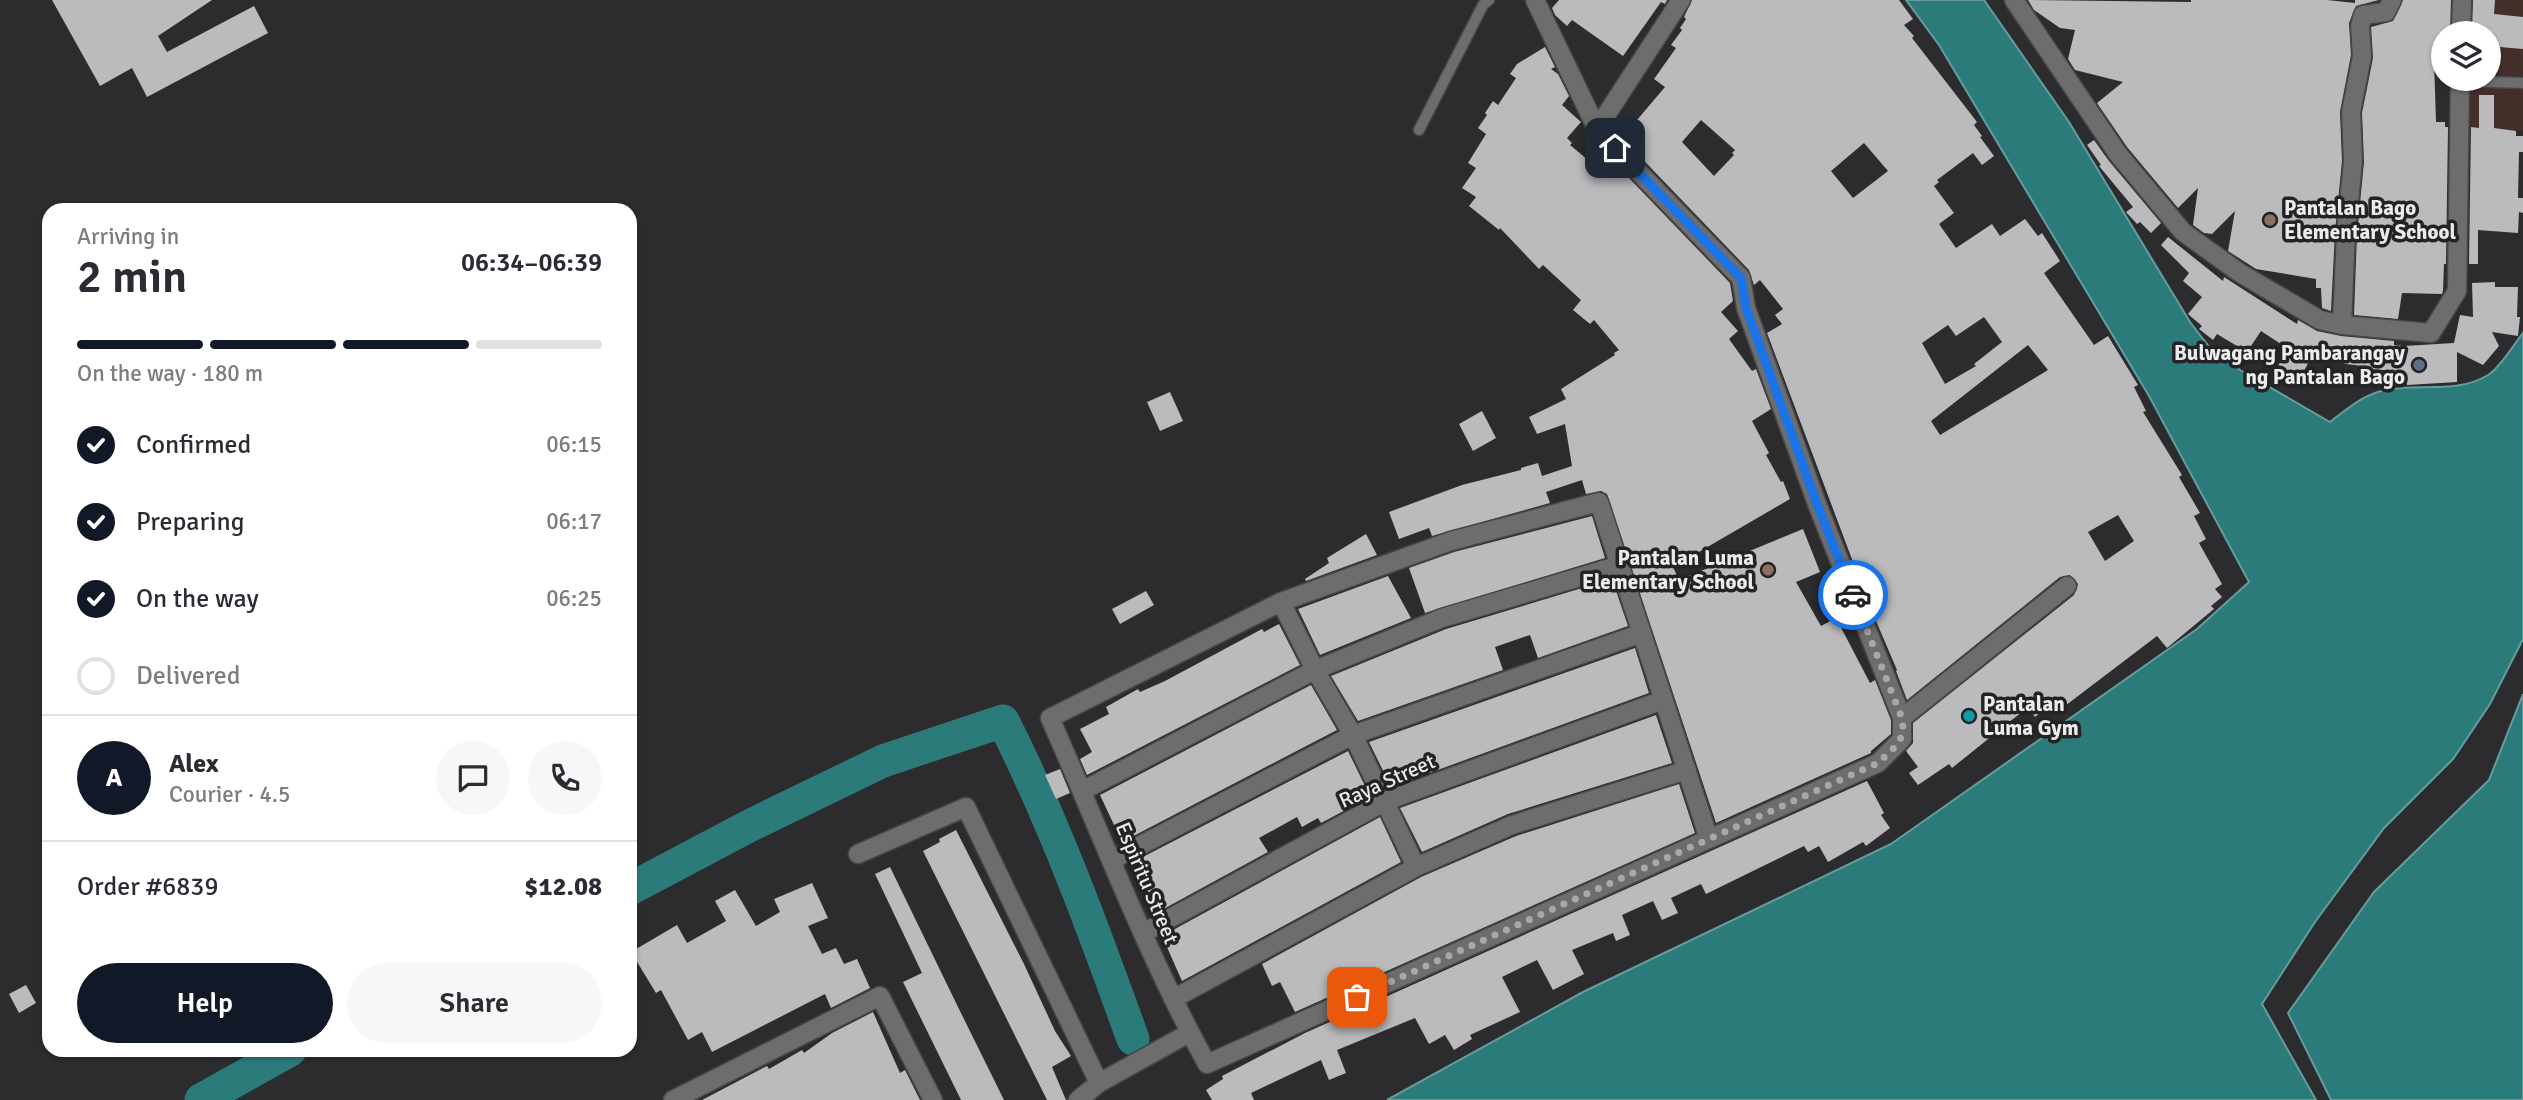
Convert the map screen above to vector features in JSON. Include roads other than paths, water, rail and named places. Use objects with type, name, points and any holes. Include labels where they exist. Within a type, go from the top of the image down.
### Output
[{"type":"street","points":[[1416,867],[1353,735],[1315,670],[1282,602],[1451,541],[1599,502],[1709,839],[1878,763],[1902,739],[1902,718],[1817,504],[1746,308],[1741,278],[1597,129],[1535,0]]},
{"type":"street","points":[[1597,129],[1681,0]]},
{"type":"street","points":[[2014,0],[2118,153],[2183,232],[2240,273],[2297,307],[2320,320],[2342,325],[2431,333],[2458,291],[2460,91]]},
{"type":"street","points":[[2342,325],[2346,233],[2353,161],[2351,112],[2362,56],[2360,26],[2362,15],[2386,12],[2392,0]]},
{"type":"street","points":[[2461,21],[2462,0]]},
{"type":"street","points":[[1082,791],[1315,670],[1442,618],[1620,565]]},
{"type":"street","points":[[1902,718],[2067,586]]},
{"type":"street","name":"Espiritu Street","points":[[1282,602],[1050,718],[1173,999],[1184,1035],[1207,1064],[1709,839]]},
{"type":"street","points":[[1112,860],[1353,735],[1642,633]]},
{"type":"street","name":"Raya Street","points":[[1143,933],[1386,801],[1663,700]]},
{"type":"street","points":[[1173,999],[1416,867],[1512,825],[1687,771]]},
{"type":"street","points":[[858,854],[966,807],[1106,1079]]},
{"type":"street","points":[[673,1100],[880,996],[933,1100]]},
{"type":"street","points":[[1078,1100],[1106,1079],[1184,1035]]},
{"type":"lane","points":[[1419,130],[1483,5],[1489,0]]},
{"type":"lane","points":[[2501,81],[2523,82]]},
{"type":"water","points":[[1906,0],[1984,0],[2069,122],[2190,322],[2210,348],[2240,370],[2330,422],[2360,400],[2381,391],[2463,385],[2476,381],[2497,367],[2523,333],[2523,639],[2490,704],[2453,759],[2384,828],[2315,922],[2262,1004],[2316,1100],[1387,1100],[1583,992],[1891,844],[2197,629],[2249,582],[2149,396],[1939,45]]},
{"type":"water","points":[[2523,694],[2523,1100],[2331,1100],[2288,1013],[2374,892],[2489,780]]},
{"type":"waterway","points":[[637,885],[749,826],[883,761],[1003,721],[1057,838],[1133,1039]]},
{"type":"waterway","points":[[201,1100],[278,1057]]},
{"type":"place","name":"Pantalan Bago Elementary School","points":[[2270,220]]},
{"type":"place","name":"Bulwagang Pambarangay ng Pantalan Bago","points":[[2419,365]]},
{"type":"place","name":"Pantalan Luma Elementary School","points":[[1768,570]]},
{"type":"place","name":"Pantalan Luma Gym","points":[[1969,716]]}]
